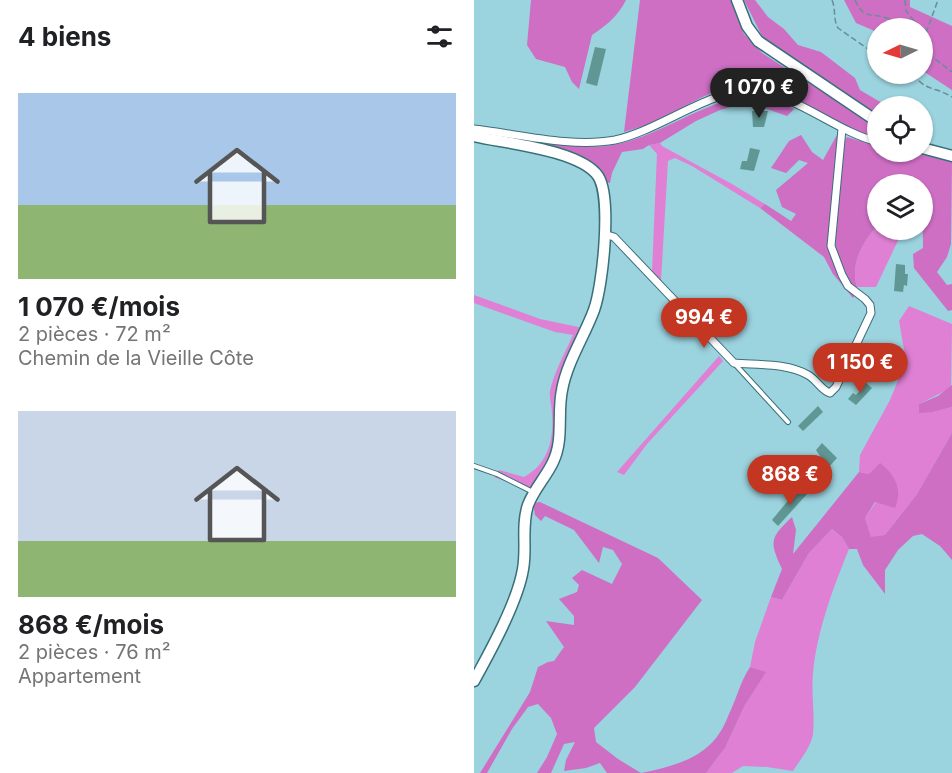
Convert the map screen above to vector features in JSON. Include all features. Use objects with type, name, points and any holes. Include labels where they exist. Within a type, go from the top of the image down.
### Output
[{"type":"street","points":[[737,0],[747,26],[758,41],[867,115]]},
{"type":"street","points":[[474,129],[572,141],[613,140],[648,129],[719,96],[742,90],[768,93],[786,99],[842,129],[867,138]]},
{"type":"street","points":[[604,234],[614,237],[734,363],[796,370],[814,379],[823,390],[830,393],[836,387],[871,313],[866,299],[848,286],[831,246],[842,129]]},
{"type":"street","points":[[474,136],[564,155],[589,167],[598,176],[604,189],[604,234],[598,291],[594,309],[565,376],[561,391],[559,444],[553,462],[534,493],[526,514],[525,556],[520,583],[474,681]]},
{"type":"street","points":[[933,151],[952,156]]},
{"type":"lane","points":[[734,363],[788,422]]},
{"type":"lane","points":[[474,466],[497,474],[534,493]]},
{"type":"path","points":[[832,0],[836,12],[835,24],[867,48]]},
{"type":"path","points":[[855,0],[860,10],[869,16],[888,18]]},
{"type":"path","points":[[905,0],[906,11],[912,18]]},
{"type":"path","points":[[932,18],[938,0]]},
{"type":"path","points":[[933,58],[952,72]]},
{"type":"path","points":[[922,84],[952,97]]},
{"type":"shaded area","points":[[531,0],[626,0],[612,20],[592,35],[579,89],[572,82],[565,67],[536,59],[527,45]]},
{"type":"shaded area","points":[[640,0],[731,0],[744,34],[762,53],[867,121],[867,135],[839,125],[775,89],[750,84],[720,90],[650,124],[624,132]]},
{"type":"shaded area","points":[[744,0],[755,0],[768,17],[784,29],[798,45],[821,52],[855,78],[860,90],[870,96],[867,96],[867,108],[763,38]]},
{"type":"shaded area","points":[[844,0],[910,0],[910,7],[952,26],[952,90],[933,78],[933,18],[867,18],[867,28],[856,23]]},
{"type":"shaded area","points":[[754,95],[775,99],[794,109],[787,116],[753,104],[720,110],[696,121],[660,143],[643,149],[622,152],[610,183],[605,182],[598,172],[583,159],[565,152],[533,145],[533,140],[589,147],[626,142],[716,104]]},
{"type":"shaded area","points":[[838,133],[829,245],[855,295],[853,298],[833,274],[824,257],[760,208],[765,204],[791,221],[796,214],[782,207],[776,190],[808,163],[799,160],[786,173],[771,168],[789,141],[801,135],[812,152],[823,160]]},
{"type":"shaded area","points":[[847,137],[867,143],[867,162],[933,162],[933,157],[952,160],[951,244],[947,257],[937,272],[947,285],[952,284],[952,310],[948,311],[914,268],[913,254],[923,248],[923,240],[933,240],[933,174],[867,174],[867,239],[856,262],[857,287],[854,289],[844,273],[835,237],[834,219],[843,143]]},
{"type":"shaded area","points":[[660,143],[765,204],[760,208],[692,166],[675,158],[668,161],[661,281],[652,272],[657,154],[649,145]]},
{"type":"shaded area","points":[[867,239],[898,240],[876,287],[857,287],[855,270],[859,254]]},
{"type":"shaded area","points":[[474,295],[540,319],[583,328],[550,459],[530,490],[494,477],[499,470],[524,477],[532,472],[544,458],[552,433],[550,391],[573,335],[555,332],[474,303]]},
{"type":"shaded area","points":[[909,306],[952,324],[951,388],[919,404],[919,412],[933,412],[952,407],[952,433],[917,494],[885,535],[871,538],[865,518],[876,502],[895,507],[869,474],[859,472],[860,455],[890,400],[906,361],[899,321]]},
{"type":"shaded area","points":[[719,356],[723,361],[647,444],[624,475],[617,472]]},
{"type":"shaded area","points":[[952,385],[952,407],[919,413],[919,404],[938,396]]},
{"type":"shaded area","points":[[952,433],[952,560],[940,546],[922,534],[913,536],[898,550],[885,570],[885,594],[863,565],[857,549],[849,549],[842,537],[832,529],[809,553],[782,600],[771,597],[782,569],[775,552],[774,540],[779,530],[792,517],[796,530],[793,554],[859,472],[869,474],[880,463],[890,472],[896,483],[897,501],[895,508],[875,502],[865,518],[871,537],[885,535],[917,494]]},
{"type":"shaded area","points":[[540,502],[658,558],[702,600],[635,687],[594,728],[596,742],[641,773],[607,773],[600,763],[586,768],[564,771],[566,760],[575,742],[564,744],[551,773],[537,773],[557,734],[551,718],[538,704],[528,707],[512,729],[487,773],[480,773],[530,692],[538,667],[554,661],[564,647],[546,621],[574,625],[574,616],[559,599],[577,592],[579,585],[572,578],[582,570],[612,584],[622,564],[613,550],[603,547],[599,563],[574,530],[545,516],[541,521],[535,515],[533,503]]},
{"type":"shaded area","points":[[832,529],[842,537],[849,549],[818,641],[813,681],[813,734],[808,749],[793,771],[743,766],[732,773],[706,773],[725,748],[745,705],[765,673],[750,667],[755,642],[771,597],[782,600],[809,553]]},
{"type":"shaded area","points":[[750,667],[766,672],[745,705],[725,748],[706,773],[641,773],[682,762],[709,746],[723,727]]},
{"type":"building","points":[[595,47],[606,49],[597,86],[586,83]]},
{"type":"building","points":[[752,111],[768,111],[764,127],[753,127]]},
{"type":"building","points":[[750,148],[760,150],[754,171],[740,169],[742,161],[747,161]]},
{"type":"building","points":[[896,264],[905,265],[905,274],[908,274],[907,286],[904,285],[903,292],[894,291]]},
{"type":"building","points":[[866,383],[872,388],[856,405],[848,399],[853,393],[856,395]]},
{"type":"building","points":[[818,406],[823,412],[803,431],[798,426]]},
{"type":"building","points":[[822,443],[837,458],[828,468],[816,450]]},
{"type":"building","points":[[800,486],[808,493],[778,526],[772,520]]}]
